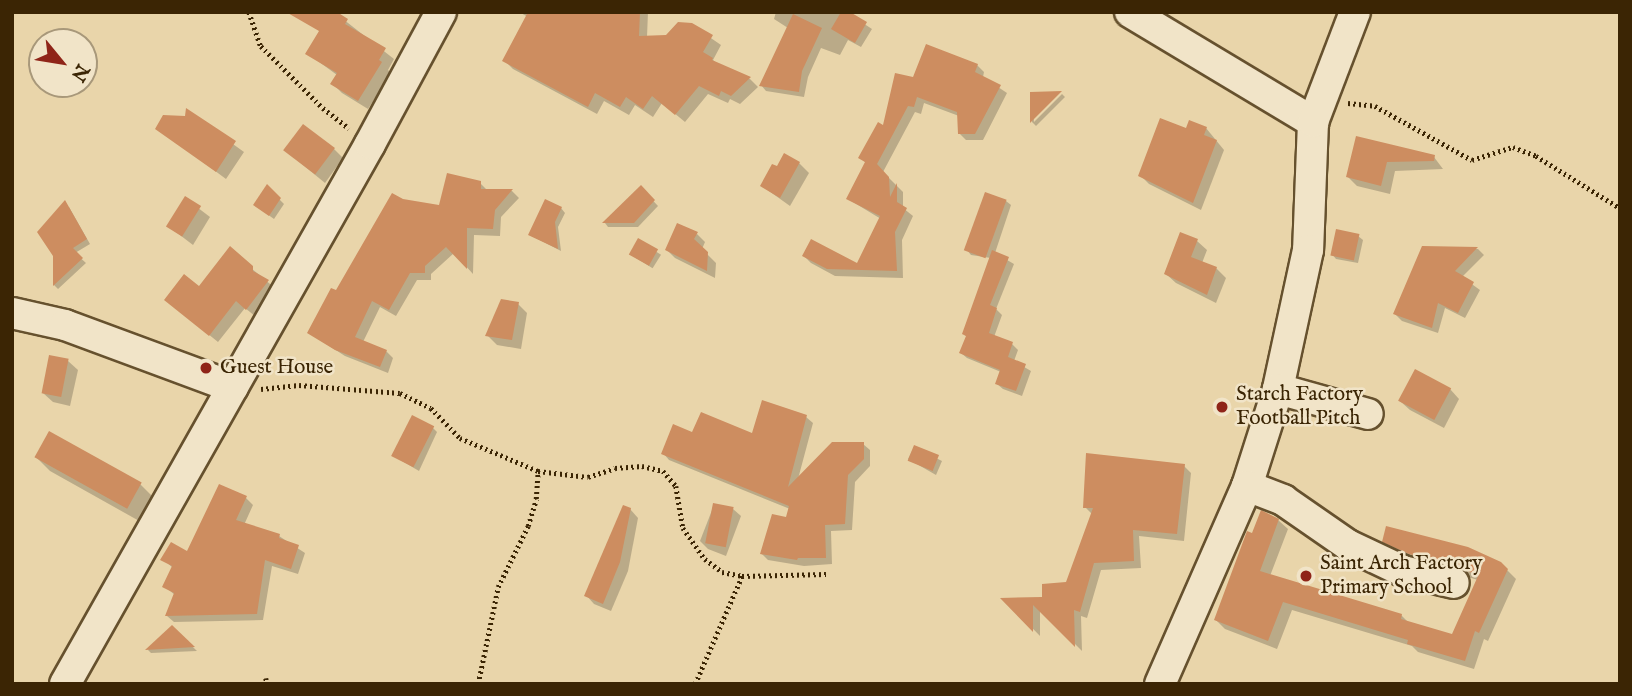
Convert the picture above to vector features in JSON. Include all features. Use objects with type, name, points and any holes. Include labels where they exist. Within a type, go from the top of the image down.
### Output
[{"type":"street","points":[[65,684],[370,144],[441,12]]},
{"type":"street","points":[[1130,12],[1318,111]]},
{"type":"street","points":[[1160,684],[1247,486],[1279,389],[1308,250],[1318,111],[1355,12]]},
{"type":"street","points":[[12,313],[65,325],[233,387]]},
{"type":"street","points":[[1279,389],[1368,414]]},
{"type":"street","points":[[1247,486],[1283,500],[1348,545],[1392,566],[1454,583]]},
{"type":"path","points":[[249,12],[261,46],[323,108],[370,144]]},
{"type":"path","points":[[1318,111],[1375,106],[1472,160],[1513,147],[1536,156],[1620,208]]},
{"type":"path","points":[[233,387],[271,390],[299,385],[400,393],[431,408],[460,438],[538,471],[588,477],[615,468],[642,466],[663,471],[676,486],[683,528],[705,559],[722,572],[742,576],[826,574]]},
{"type":"path","points":[[478,684],[498,587],[528,526],[536,499],[538,471]]},
{"type":"path","points":[[695,684],[742,576]]},
{"type":"building","points":[[286,12],[337,12],[348,19],[345,24],[386,48],[379,60],[382,62],[358,101],[330,84],[337,73],[305,54],[319,31]]},
{"type":"building","points":[[528,12],[640,12],[639,36],[666,35],[678,22],[692,23],[713,35],[703,52],[713,58],[712,60],[751,77],[731,96],[721,91],[719,96],[699,86],[675,115],[652,96],[643,109],[626,97],[620,107],[595,93],[588,107],[502,61]]},
{"type":"building","points":[[841,12],[850,12],[867,22],[855,43],[831,29]]},
{"type":"building","points":[[793,14],[822,28],[802,71],[799,92],[759,86]]},
{"type":"building","points":[[926,44],[978,64],[975,72],[1001,85],[975,134],[958,134],[957,112],[917,97],[914,107],[908,106],[877,164],[889,177],[890,197],[897,183],[897,202],[907,208],[895,232],[897,271],[827,269],[802,256],[811,239],[857,263],[880,216],[846,199],[865,162],[858,158],[878,122],[883,125],[895,73],[913,77]]},
{"type":"building","points":[[1062,91],[1030,123],[1030,92]]},
{"type":"building","points":[[186,108],[236,141],[216,172],[155,129],[163,115],[185,116]]},
{"type":"building","points":[[1160,118],[1186,128],[1189,120],[1207,127],[1204,135],[1217,140],[1193,203],[1138,176]]},
{"type":"building","points":[[303,124],[335,148],[315,174],[283,150]]},
{"type":"building","points":[[1356,136],[1435,155],[1434,161],[1387,162],[1381,186],[1346,177]]},
{"type":"building","points":[[784,153],[800,162],[780,198],[760,186],[772,164],[777,166]]},
{"type":"building","points":[[447,173],[481,181],[481,189],[513,189],[495,210],[493,229],[467,228],[467,269],[446,247],[425,266],[425,273],[410,273],[389,310],[372,301],[355,337],[387,350],[380,367],[335,350],[307,333],[331,288],[336,290],[392,193],[403,199],[439,205]]},
{"type":"building","points":[[267,184],[281,198],[269,216],[253,205]]},
{"type":"building","points":[[641,185],[655,200],[634,223],[602,223]]},
{"type":"building","points":[[985,192],[1007,200],[985,258],[964,250]]},
{"type":"building","points":[[185,196],[201,206],[182,237],[166,227]]},
{"type":"building","points":[[545,199],[562,207],[555,222],[558,249],[528,235]]},
{"type":"building","points":[[65,200],[87,239],[73,248],[83,258],[53,286],[53,256],[37,232]]},
{"type":"building","points":[[677,223],[698,232],[694,239],[708,252],[707,271],[665,250]]},
{"type":"building","points":[[1336,229],[1359,234],[1354,260],[1330,255]]},
{"type":"building","points":[[1180,232],[1198,239],[1191,257],[1217,267],[1207,295],[1164,274]]},
{"type":"building","points":[[638,238],[658,249],[649,266],[629,255]]},
{"type":"building","points":[[230,246],[253,266],[253,271],[269,280],[246,310],[236,301],[209,336],[164,300],[184,274],[199,286]]},
{"type":"building","points":[[1422,246],[1478,247],[1455,271],[1474,282],[1458,313],[1438,303],[1432,328],[1393,314]]},
{"type":"building","points":[[992,250],[1009,257],[990,305],[997,308],[989,333],[1013,342],[1008,357],[1026,364],[1016,391],[995,384],[1000,370],[959,353],[966,336],[962,334]]},
{"type":"building","points":[[501,299],[519,302],[512,340],[485,336]]},
{"type":"building","points":[[49,355],[69,359],[61,397],[42,393]]},
{"type":"building","points":[[1415,369],[1451,388],[1434,420],[1398,401]]},
{"type":"building","points":[[762,400],[807,415],[788,487],[832,442],[864,442],[864,459],[848,475],[845,524],[825,525],[826,558],[797,560],[760,554],[772,514],[786,517],[789,506],[661,454],[673,424],[692,432],[701,412],[752,433]]},
{"type":"building","points":[[412,415],[434,426],[413,467],[391,456]]},
{"type":"building","points":[[49,431],[142,482],[127,509],[34,457]]},
{"type":"building","points":[[914,445],[939,455],[933,471],[908,461]]},
{"type":"building","points":[[1086,453],[1185,464],[1177,534],[1133,530],[1134,561],[1094,563],[1080,612],[1074,610],[1075,647],[1033,605],[1033,632],[1000,598],[1042,597],[1042,584],[1066,582],[1093,508],[1083,508]]},
{"type":"building","points":[[219,484],[247,496],[236,520],[280,534],[279,538],[299,545],[291,569],[265,560],[257,614],[165,616],[174,593],[162,587],[172,566],[160,560],[171,542],[187,551]]},
{"type":"building","points":[[713,503],[734,507],[726,547],[705,543]]},
{"type":"building","points":[[623,505],[631,508],[620,562],[603,604],[584,596]]},
{"type":"building","points":[[1261,510],[1279,519],[1260,571],[1402,614],[1401,619],[1452,634],[1478,576],[1458,566],[1409,554],[1382,542],[1386,526],[1468,547],[1501,562],[1508,569],[1479,633],[1475,631],[1465,661],[1407,644],[1408,640],[1283,602],[1268,641],[1214,620],[1247,531],[1252,533]]},
{"type":"building","points":[[172,625],[195,647],[145,650]]},
{"type":"place","name":"Guest House","points":[[206,368]]},
{"type":"place","name":"Starch Factory Football Pitch","points":[[1222,407]]},
{"type":"place","name":"Saint Arch Factory Primary School","points":[[1306,576]]}]
